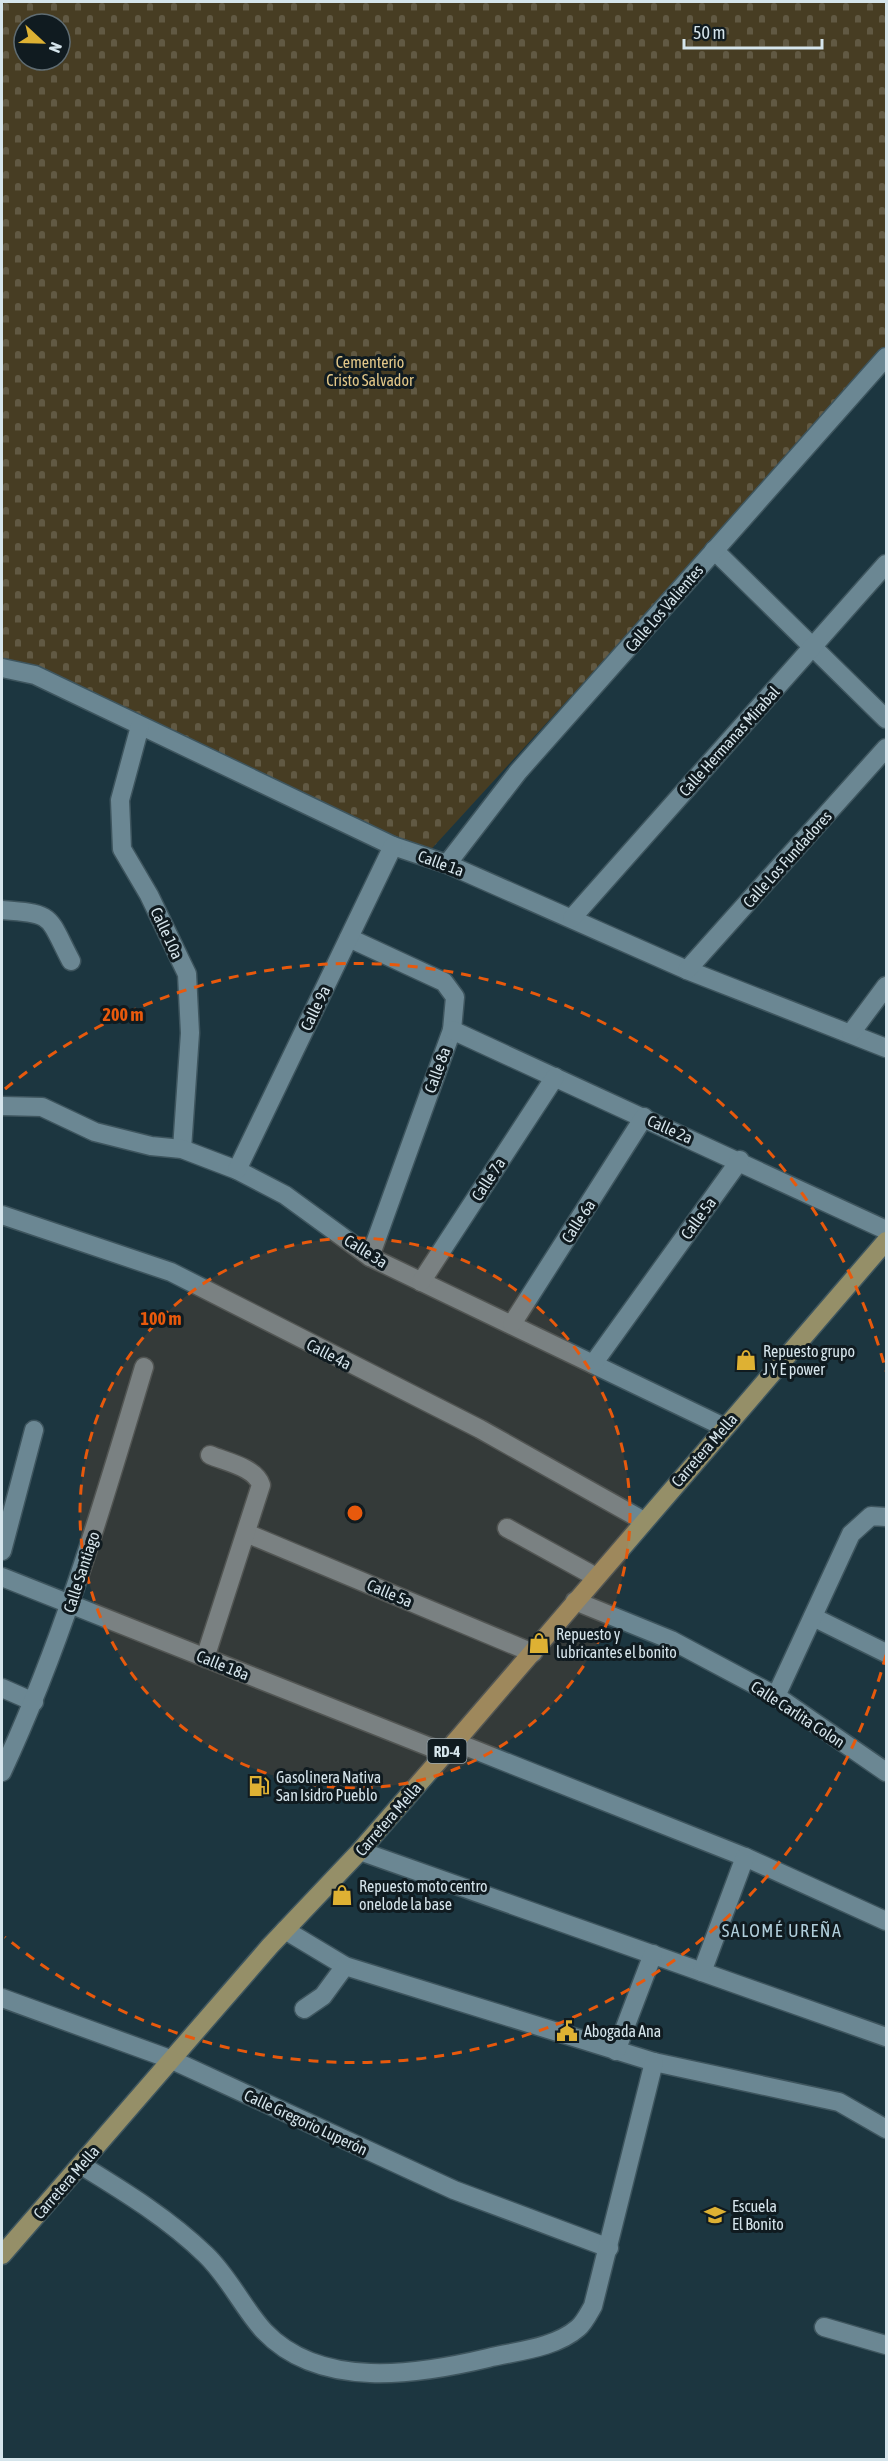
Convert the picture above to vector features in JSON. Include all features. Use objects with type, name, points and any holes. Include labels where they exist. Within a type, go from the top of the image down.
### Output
[{"type":"main road","name":"Carretera Mella","points":[[2,2256],[170,2059],[285,1930],[360,1851],[533,1653],[724,1427],[886,1241]]},
{"type":"street","name":"Calle Los Valientes","points":[[447,864],[518,772],[886,357]]},
{"type":"street","points":[[714,550],[886,718]]},
{"type":"street","name":"Calle Hermanas Mirabal","points":[[572,918],[886,564]]},
{"type":"street","name":"Calle 1a","points":[[2,668],[35,675],[393,846],[447,864],[687,970],[886,1048]]},
{"type":"street","name":"Calle 10a","points":[[141,726],[120,800],[122,849],[149,895],[187,974],[190,1033],[182,1149]]},
{"type":"street","name":"Calle Los Fundadores","points":[[687,970],[886,748]]},
{"type":"street","name":"Calle 9a","points":[[237,1170],[393,846]]},
{"type":"street","points":[[2,910],[38,912],[46,916],[71,961]]},
{"type":"street","name":"Calle 8a","points":[[349,938],[444,982],[455,997],[452,1030],[370,1257]]},
{"type":"street","points":[[851,1033],[886,986]]},
{"type":"street","name":"Calle 2a","points":[[452,1030],[740,1160],[886,1230]]},
{"type":"street","name":"Calle 7a","points":[[421,1282],[555,1077]]},
{"type":"street","name":"Calle 3a","points":[[2,1106],[42,1107],[95,1132],[151,1146],[182,1149],[237,1170],[285,1195],[370,1257],[724,1427]]},
{"type":"street","name":"Calle 6a","points":[[512,1324],[644,1117]]},
{"type":"street","name":"Calle 5a","points":[[593,1364],[740,1160]]},
{"type":"street","name":"Calle 4a","points":[[2,1215],[171,1272],[480,1429],[644,1521]]},
{"type":"street","name":"Calle Santiago","points":[[2,1772],[34,1702],[71,1605],[144,1367]]},
{"type":"street","points":[[2,1551],[34,1430]]},
{"type":"street","points":[[204,1658],[261,1485],[258,1477],[210,1455]]},
{"type":"street","points":[[776,1696],[851,1534],[871,1516],[886,1517]]},
{"type":"street","points":[[507,1528],[596,1577]]},
{"type":"street","name":"Calle 5a","points":[[246,1533],[533,1653]]},
{"type":"street","name":"Calle 18a","points":[[2,1577],[204,1658],[745,1857],[886,1921]]},
{"type":"street","name":"Calle Carlita Colon","points":[[575,1601],[670,1640],[776,1696],[886,1772]]},
{"type":"street","points":[[813,1617],[886,1653]]},
{"type":"street","points":[[2,1688],[34,1702]]},
{"type":"street","points":[[360,1851],[886,2037]]},
{"type":"street","points":[[702,1972],[745,1857]]},
{"type":"street","points":[[285,1930],[345,1966],[654,2062],[839,2102],[886,2129]]},
{"type":"street","points":[[616,2051],[653,1954]]},
{"type":"street","points":[[304,2009],[323,1996],[345,1966]]},
{"type":"street","name":"Calle Gregorio Luperón","points":[[2,1998],[170,2059],[454,2190],[609,2248]]},
{"type":"street","points":[[81,2165],[150,2208],[208,2256],[264,2331],[286,2350],[311,2362],[341,2370],[372,2374],[459,2365],[559,2340],[579,2327],[593,2306],[654,2062]]},
{"type":"street","points":[[824,2327],[886,2345]]},
{"type":"green space","name":"Cementerio Cristo Salvador","points":[[2,2],[886,2],[886,352],[425,856],[2,660]]},
{"type":"place","name":"Repuesto grupo J Y E power","points":[[746,1360]]},
{"type":"place","name":"Repuesto y lubricantes el bonito","points":[[539,1643]]},
{"type":"place","name":"Gasolinera Nativa San Isidro Pueblo","points":[[259,1786]]},
{"type":"place","name":"Repuesto moto centro onelode la base","points":[[342,1895]]},
{"type":"place","name":"Abogada Ana","points":[[567,2031]]},
{"type":"place","name":"Escuela El Bonito","points":[[715,2215]]},
{"type":"district","name":"SALOMÉ UREÑA","points":[[782,1930]]}]
